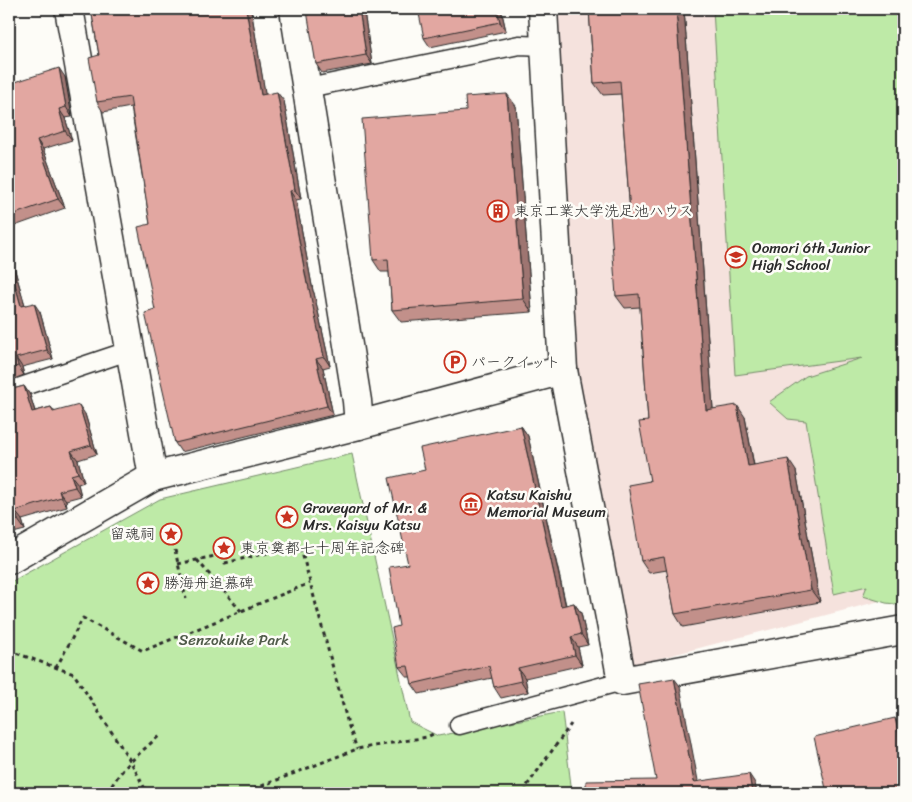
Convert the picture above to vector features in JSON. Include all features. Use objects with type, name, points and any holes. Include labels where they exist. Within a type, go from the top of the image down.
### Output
[{"type":"street","points":[[70,9],[153,477]]},
{"type":"street","points":[[294,9],[356,391],[359,425]]},
{"type":"street","points":[[543,9],[563,370],[622,682],[903,630]]},
{"type":"street","points":[[9,560],[153,477],[359,425],[563,370]]},
{"type":"lane","points":[[308,88],[519,45],[545,46]]},
{"type":"lane","points":[[9,392],[131,350]]},
{"type":"lane","points":[[459,725],[622,682]]},
{"type":"path","points":[[178,564],[224,554],[225,563],[300,545],[348,724],[357,749]]},
{"type":"path","points":[[174,550],[186,599]]},
{"type":"path","points":[[197,560],[241,611]]},
{"type":"path","points":[[56,668],[83,618],[143,651],[310,583]]},
{"type":"path","points":[[10,651],[74,674],[131,762],[147,793]]},
{"type":"path","points":[[526,793],[526,787],[596,689]]},
{"type":"path","points":[[247,793],[357,749],[427,738],[448,727],[459,725]]},
{"type":"path","points":[[108,793],[114,780],[159,736]]},
{"type":"shaded area","name":"Oomori 6th Junior High School","points":[[556,9],[903,9],[903,595],[630,666],[575,358]]},
{"type":"green space","points":[[713,9],[903,9],[903,605],[886,603],[863,596],[867,586],[834,594],[806,421],[788,419],[769,402],[806,376],[862,358],[735,375]]},
{"type":"green space","name":"Senzokuike Park","points":[[352,454],[410,722],[438,736],[562,712],[572,793],[9,793],[9,583],[160,499]]},
{"type":"building","points":[[91,9],[246,9],[261,95],[277,92],[295,190],[290,191],[307,284],[324,357],[316,359],[327,406],[175,443],[145,313],[155,310],[138,227],[150,224],[130,97],[97,102],[89,58],[99,55]]},
{"type":"building","points":[[309,9],[359,9],[366,55],[316,64],[307,11],[310,11]]},
{"type":"building","points":[[418,9],[497,9],[500,22],[424,38]]},
{"type":"building","points":[[589,9],[676,9],[706,410],[737,405],[748,466],[788,459],[811,590],[675,614],[664,557],[641,561],[628,485],[650,481],[639,422],[648,421],[639,294],[616,296],[610,214],[630,212],[620,81],[594,83]]},
{"type":"building","points":[[59,68],[66,107],[59,109],[65,131],[37,140],[58,199],[9,216],[9,84]]},
{"type":"building","name":"東京工業大学洗足池ハウス","points":[[507,94],[523,299],[392,310],[388,259],[373,260],[362,119],[466,111],[465,97]]},
{"type":"building","points":[[9,263],[21,306],[34,303],[47,350],[16,358],[18,366],[9,369]]},
{"type":"building","points":[[24,386],[32,412],[51,407],[53,412],[79,405],[91,445],[71,451],[78,473],[71,475],[75,487],[59,491],[61,497],[15,511],[18,520],[9,523],[9,390]]},
{"type":"building","points":[[521,426],[561,606],[574,603],[581,634],[571,637],[575,655],[518,668],[521,681],[494,687],[489,666],[412,684],[408,666],[399,667],[392,628],[399,626],[389,567],[408,564],[389,478],[425,470],[420,448]]},
{"type":"building","points":[[674,678],[694,782],[749,774],[752,793],[586,793],[586,781],[656,780],[638,684]]},
{"type":"building","points":[[895,718],[903,754],[903,793],[827,793],[814,737]]},
{"type":"place","name":"東京工業大学洗足池ハウス","points":[[498,211]]},
{"type":"place","name":"Oomori 6th Junior High School","points":[[736,257]]},
{"type":"place","name":"パークイット","points":[[455,362]]},
{"type":"place","name":"Katsu Kaishu Memorial Museum","points":[[471,504]]},
{"type":"place","name":"Graveyard of Mr. & Mrs. Kaisyu Katsu","points":[[287,517]]},
{"type":"place","name":"留魂祠","points":[[171,534]]},
{"type":"place","name":"東京奠都七十周年記念碑","points":[[224,548]]},
{"type":"place","name":"勝海舟追慕碑","points":[[148,583]]}]
